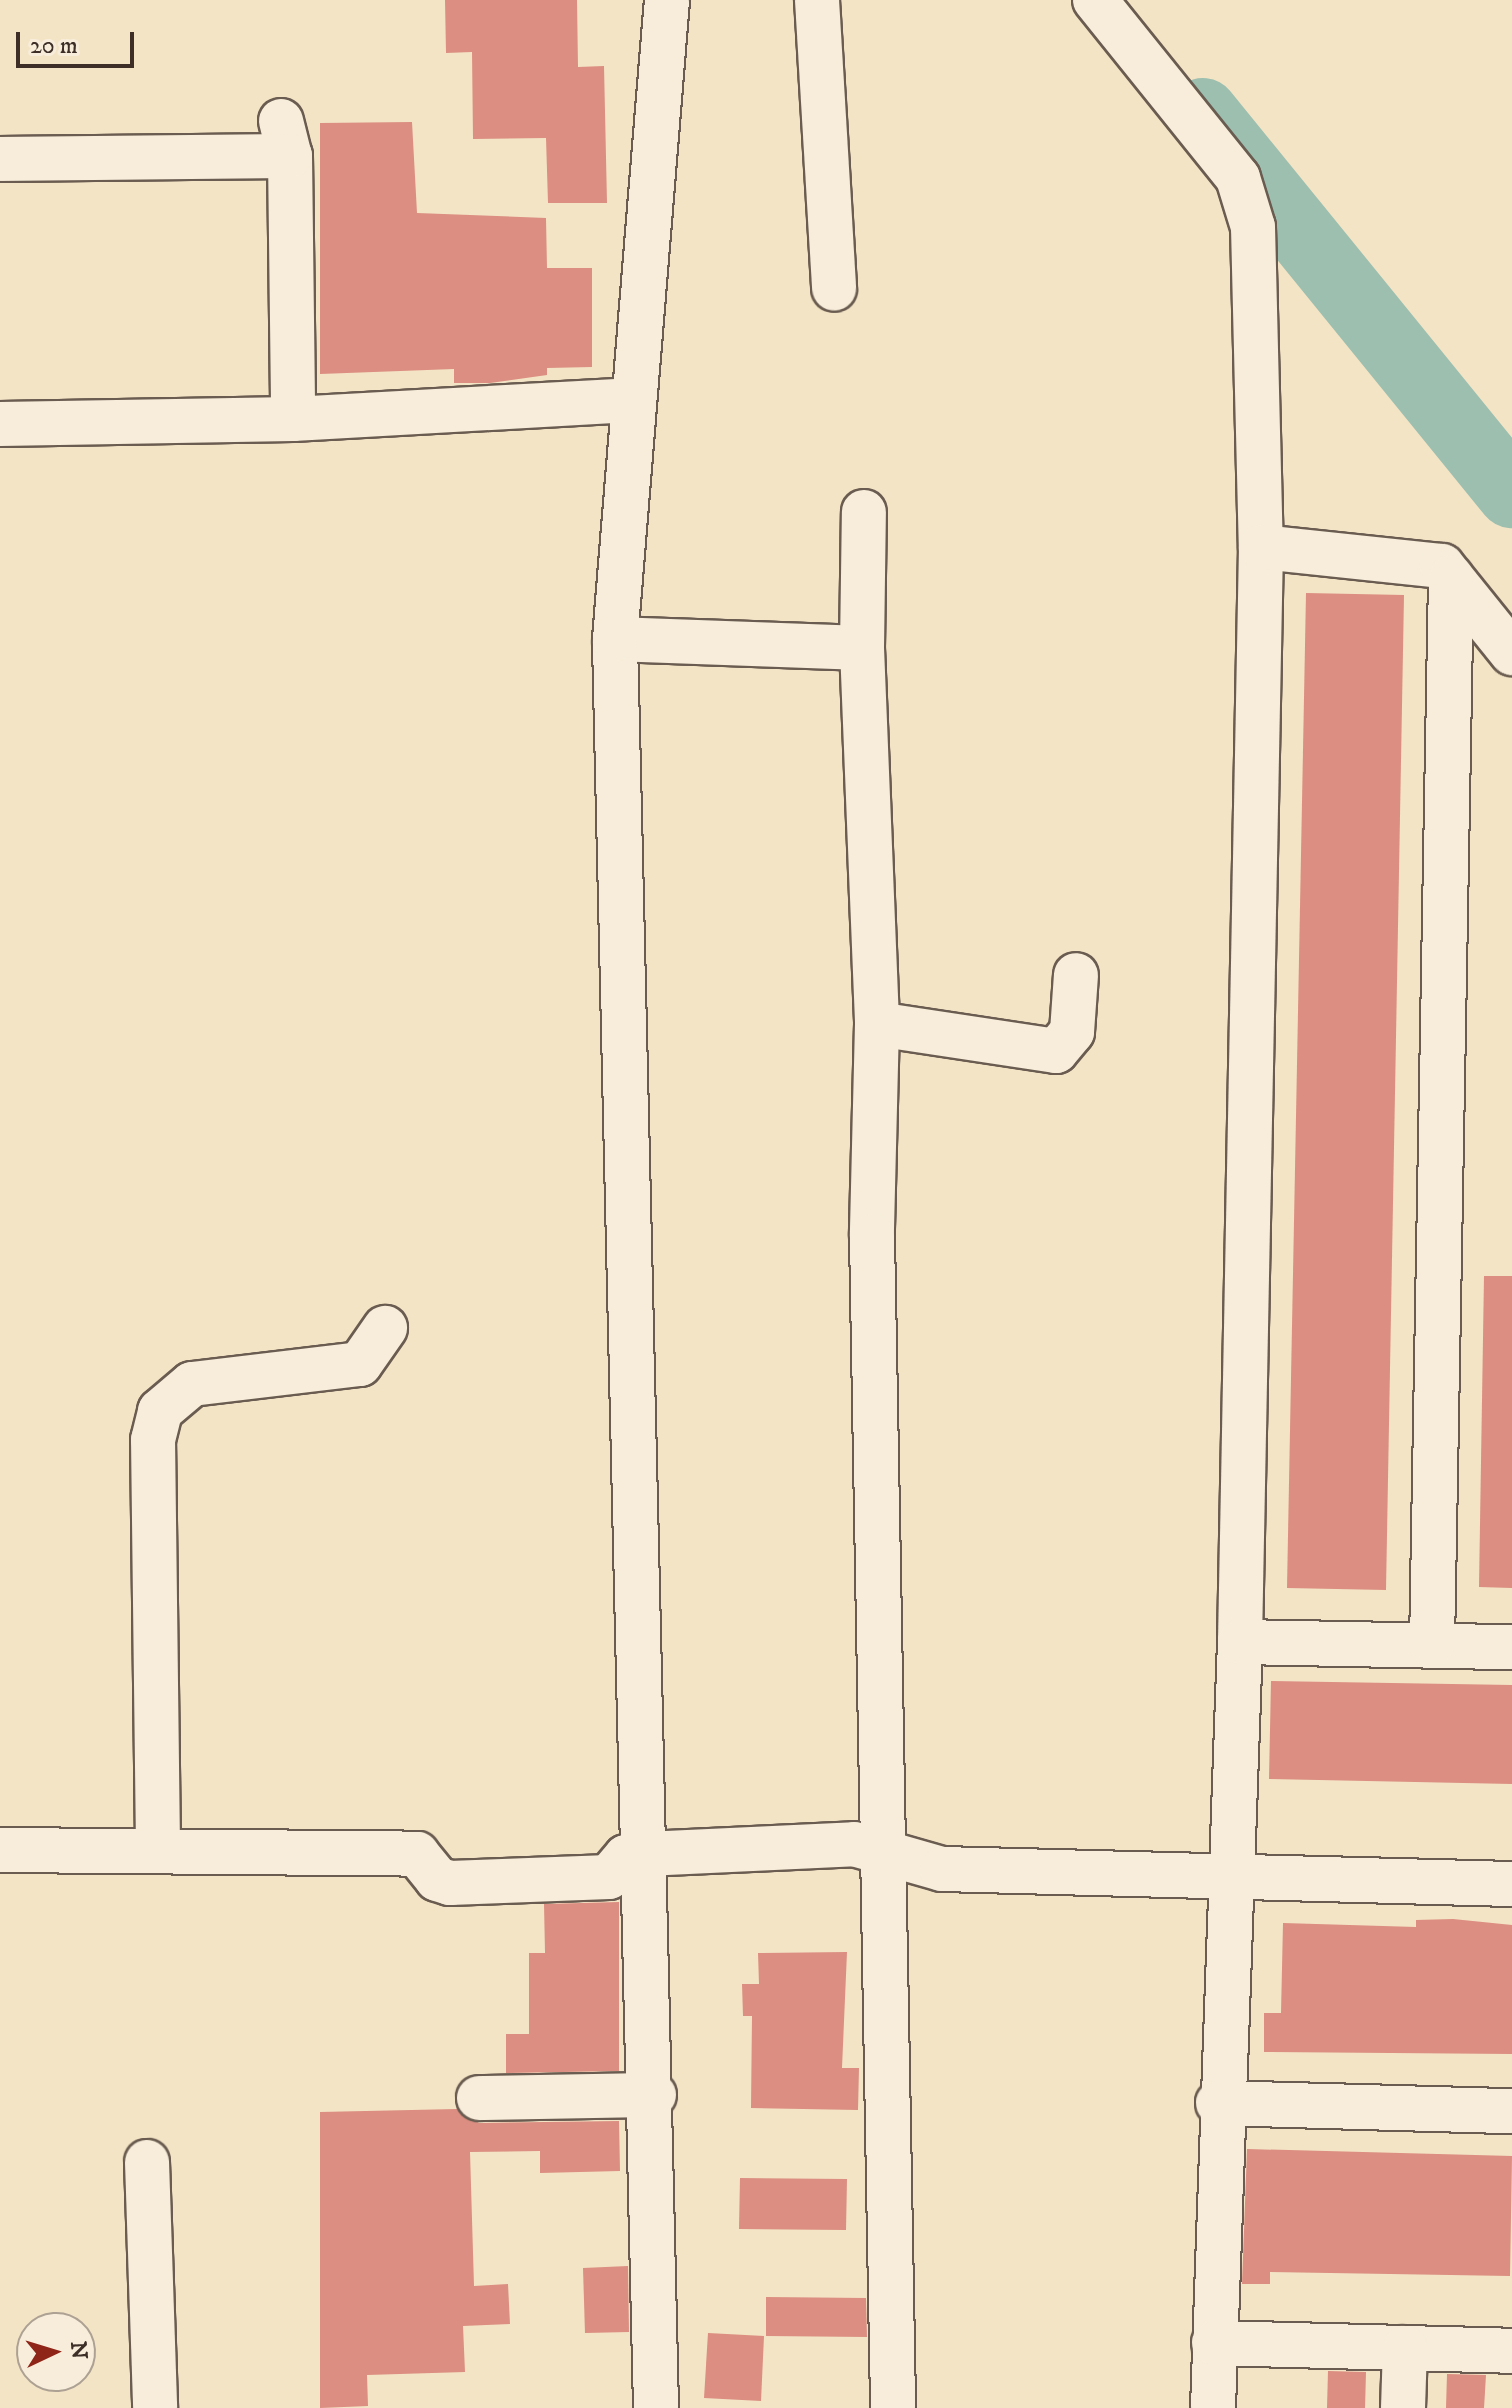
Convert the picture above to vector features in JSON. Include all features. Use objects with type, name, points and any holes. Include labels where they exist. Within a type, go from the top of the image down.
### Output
[{"type":"street","points":[[656,2408],[626,2095],[645,1854],[628,1396],[614,400],[667,0]]},
{"type":"street","points":[[817,0],[834,288]]},
{"type":"street","points":[[1095,0],[1203,129],[1244,194],[1253,227],[1261,547],[1240,1642],[1218,2103],[1213,2408]]},
{"type":"street","points":[[0,159],[285,138],[293,419]]},
{"type":"street","points":[[0,424],[293,419],[614,400]]},
{"type":"street","points":[[864,512],[862,648],[877,1024],[872,1236],[893,2408]]},
{"type":"street","points":[[1261,547],[1429,562],[1451,577],[1512,653]]},
{"type":"street","points":[[1432,1645],[1451,577]]},
{"type":"street","points":[[615,639],[862,648]]},
{"type":"street","points":[[877,1024],[1056,1051],[1072,1032],[1076,975]]},
{"type":"street","points":[[158,1847],[153,1440],[160,1411],[192,1384],[360,1364],[385,1328]]},
{"type":"street","points":[[1240,1642],[1512,1647]]},
{"type":"street","points":[[0,1850],[158,1847],[417,1854],[437,1879],[450,1883],[609,1877],[626,1857],[824,1843],[883,1851],[942,1869],[1512,1884]]},
{"type":"street","points":[[479,2098],[626,2095]]},
{"type":"street","points":[[1218,2103],[1512,2111]]},
{"type":"street","points":[[147,2162],[155,2408]]},
{"type":"street","points":[[1214,2343],[1512,2351]]},
{"type":"street","points":[[1403,2408],[1405,2348]]},
{"type":"building","points":[[445,0],[577,0],[578,67],[604,66],[607,203],[548,203],[546,138],[473,139],[472,52],[446,53]]},
{"type":"building","points":[[412,122],[417,213],[546,218],[547,268],[592,268],[592,367],[547,368],[547,375],[490,383],[454,383],[454,369],[320,374],[320,123]]},
{"type":"building","points":[[1306,593],[1404,595],[1386,1590],[1287,1588]]},
{"type":"building","points":[[1484,1276],[1512,1276],[1512,1588],[1479,1587]]},
{"type":"building","points":[[1271,1681],[1512,1685],[1512,1784],[1269,1779]]},
{"type":"building","points":[[619,1902],[619,2071],[506,2073],[506,2034],[529,2034],[529,1953],[545,1953],[544,1904]]},
{"type":"building","points":[[1453,1919],[1512,1925],[1512,2054],[1264,2052],[1264,2013],[1281,2013],[1283,1923],[1416,1927],[1416,1920]]},
{"type":"building","points":[[847,1952],[842,2068],[859,2068],[858,2110],[751,2108],[752,2016],[743,2016],[742,1984],[759,1984],[758,1953]]},
{"type":"building","points":[[457,2109],[479,2123],[619,2121],[620,2171],[540,2173],[540,2151],[470,2152],[474,2286],[508,2284],[510,2324],[463,2326],[465,2372],[367,2375],[368,2406],[320,2408],[320,2112]]},
{"type":"building","points":[[1247,2149],[1512,2156],[1510,2276],[1270,2272],[1270,2284],[1242,2284]]},
{"type":"building","points":[[740,2178],[847,2179],[846,2230],[739,2229]]},
{"type":"building","points":[[628,2266],[629,2332],[585,2333],[583,2268]]},
{"type":"building","points":[[766,2297],[866,2298],[867,2337],[766,2336]]},
{"type":"building","points":[[708,2333],[764,2336],[761,2401],[704,2398]]},
{"type":"building","points":[[1328,2371],[1366,2372],[1365,2408],[1327,2408]]},
{"type":"building","points":[[1447,2374],[1486,2375],[1484,2408],[1446,2408]]},
{"type":"waterway","points":[[1203,113],[1512,493]]}]
